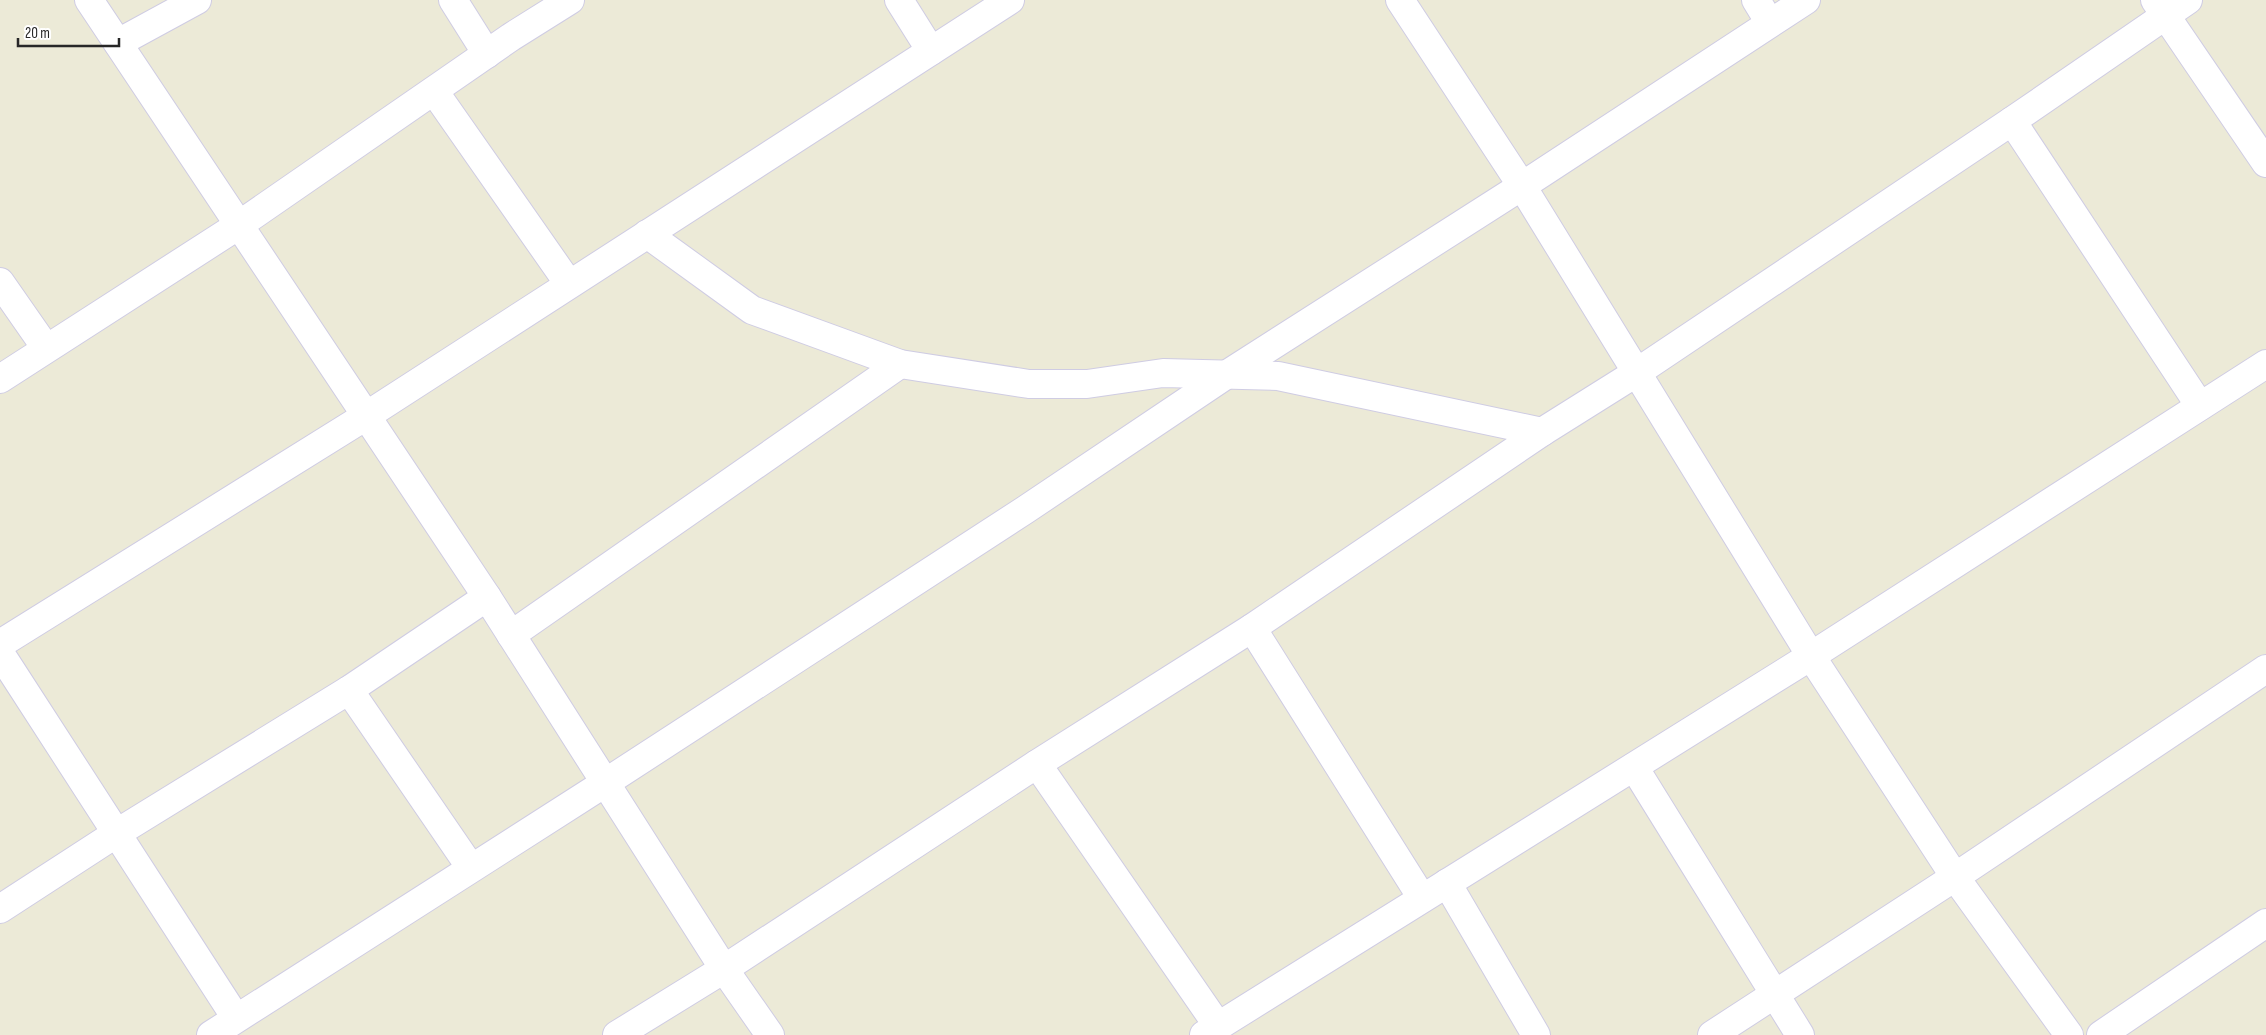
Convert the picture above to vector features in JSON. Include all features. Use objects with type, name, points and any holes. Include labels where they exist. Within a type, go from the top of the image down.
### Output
[{"type":"street","points":[[89,0],[487,597],[724,968],[770,1035]]},
{"type":"street","points":[[118,44],[197,0]]},
{"type":"street","points":[[453,0],[487,54]]},
{"type":"street","points":[[0,379],[239,225],[487,54],[570,0]]},
{"type":"street","points":[[899,0],[931,51]]},
{"type":"street","points":[[0,644],[366,416],[1010,0]]},
{"type":"street","points":[[1756,0],[1770,23]]},
{"type":"street","points":[[211,1035],[605,783],[1026,510],[1226,375],[1522,186],[1806,0]]},
{"type":"street","points":[[617,1035],[724,968],[1037,764],[1252,628],[1542,432],[1636,374],[2012,121],[2160,8],[2188,0]]},
{"type":"street","points":[[1412,4],[1636,374],[1811,656],[1954,877],[2069,1035]]},
{"type":"street","points":[[2160,8],[2266,163]]},
{"type":"street","points":[[434,91],[569,284]]},
{"type":"street","points":[[2012,121],[2200,406]]},
{"type":"street","points":[[647,234],[752,310],[900,364],[1029,384],[1087,384],[1164,373],[1278,376],[1542,432]]},
{"type":"street","points":[[0,282],[46,348]]},
{"type":"street","points":[[511,635],[900,364]]},
{"type":"street","points":[[1037,764],[1211,1031],[1811,656],[2266,364]]},
{"type":"street","points":[[0,909],[117,833],[349,690],[487,597]]},
{"type":"street","points":[[1252,628],[1422,898]]},
{"type":"street","points":[[0,653],[236,1018]]},
{"type":"street","points":[[1712,1035],[1954,877],[2266,669]]},
{"type":"street","points":[[349,690],[471,868]]},
{"type":"street","points":[[1634,767],[1800,1035]]},
{"type":"street","points":[[1446,883],[1536,1035]]},
{"type":"street","points":[[2101,1035],[2266,923]]}]
